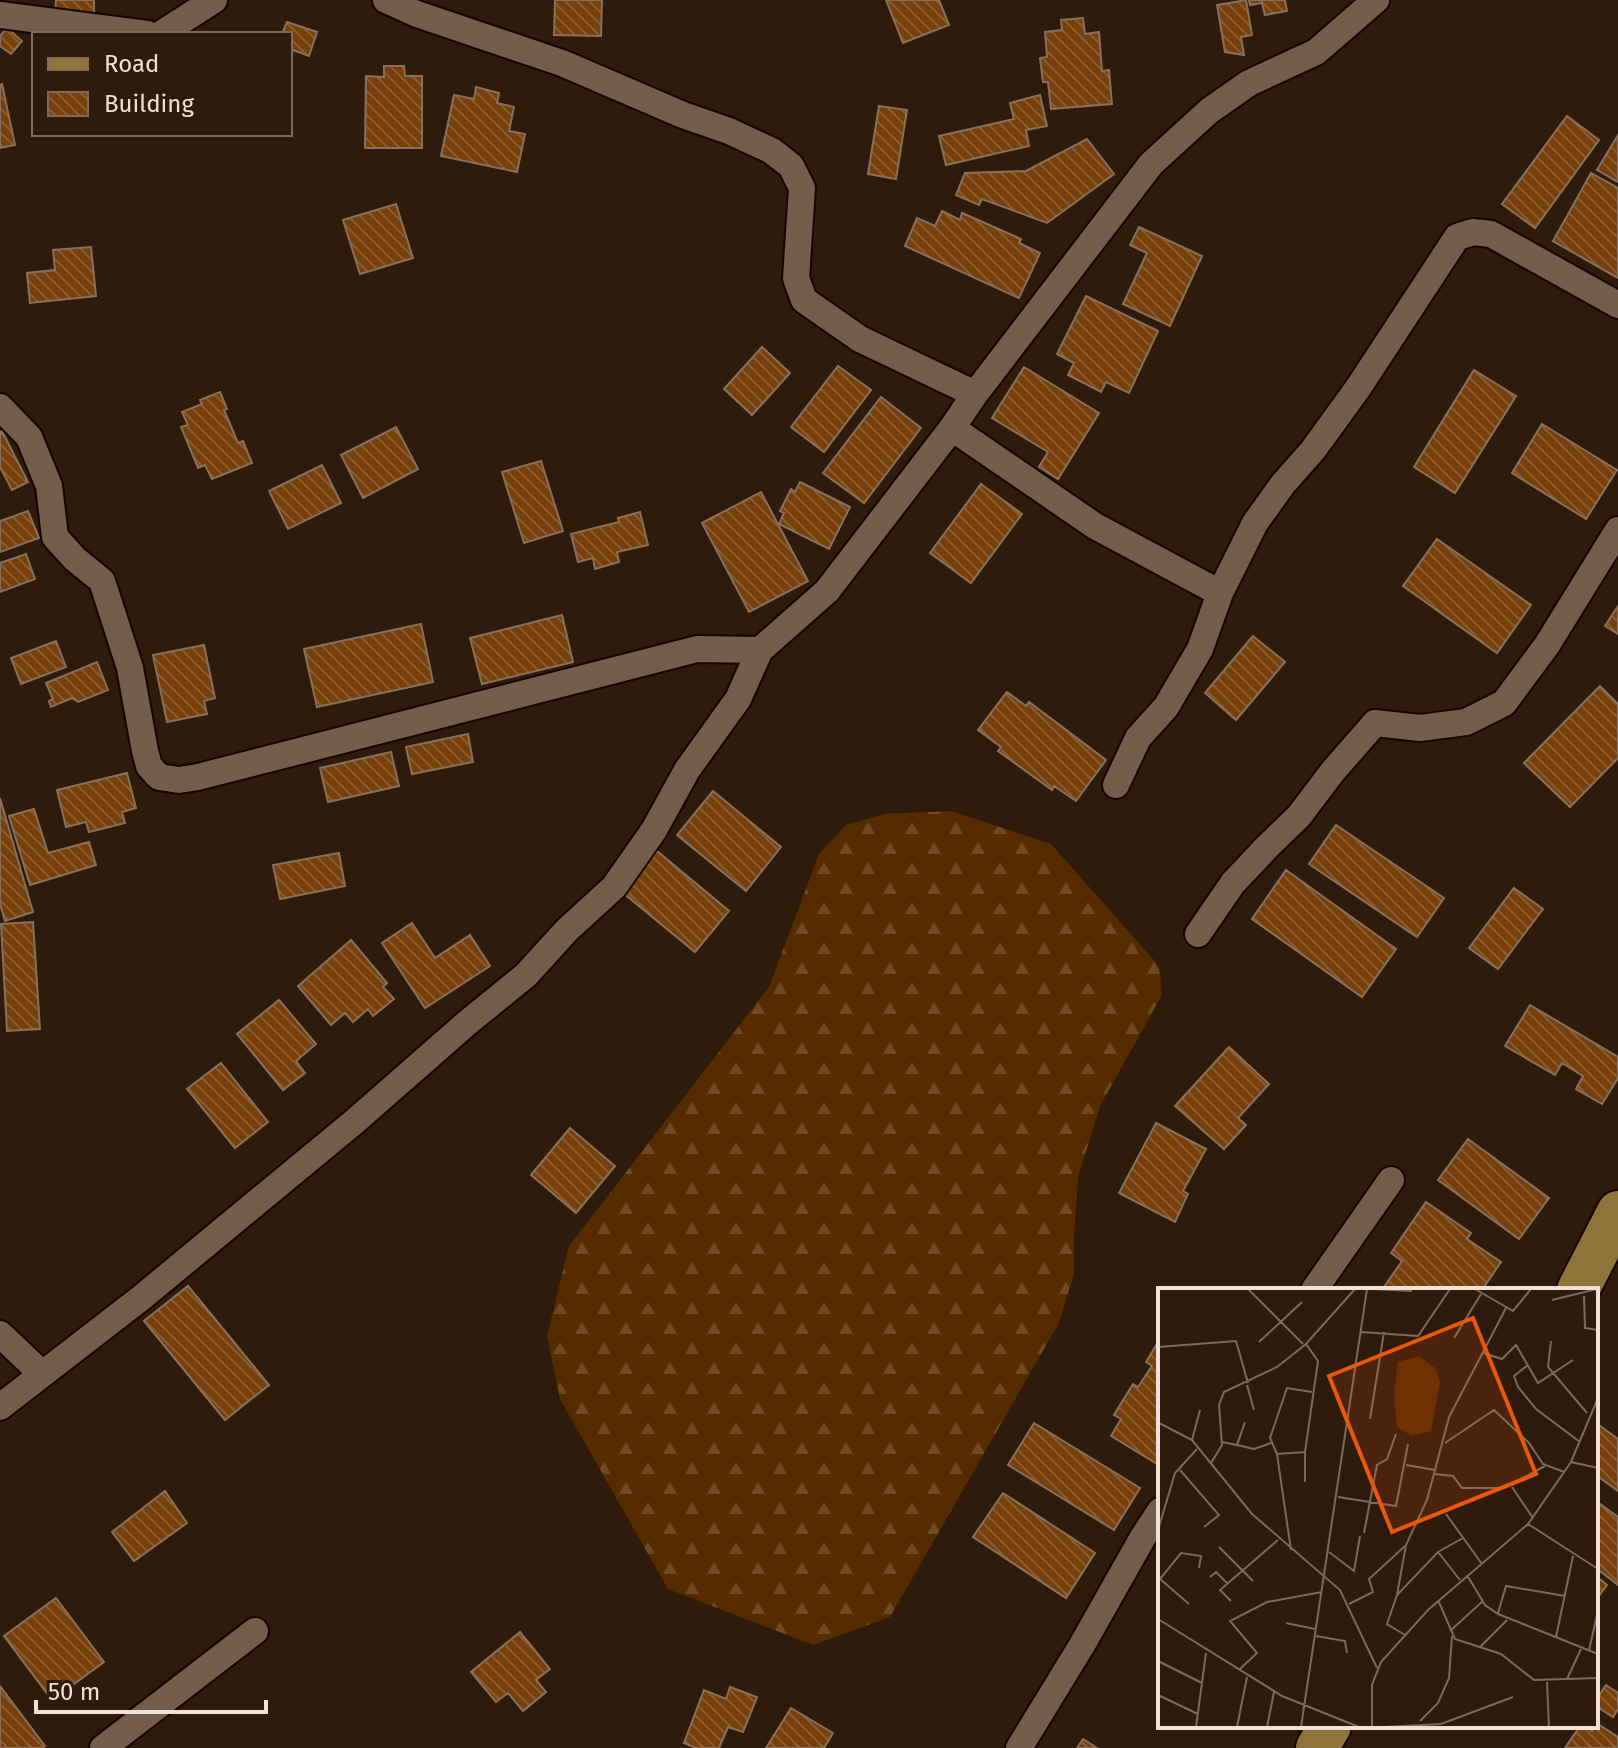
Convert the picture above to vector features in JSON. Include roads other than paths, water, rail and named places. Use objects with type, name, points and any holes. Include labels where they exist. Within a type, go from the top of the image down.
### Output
[{"type":"main road","points":[[1579,1288],[1618,1212]]},
{"type":"main road","points":[[1317,1748],[1329,1728]]},
{"type":"street","points":[[164,32],[214,0]]},
{"type":"street","points":[[386,0],[417,14],[562,63],[772,151],[791,166],[802,188],[796,278],[804,300],[860,339],[975,394]]},
{"type":"street","points":[[0,1407],[141,1298],[354,1122],[526,975],[567,930],[614,887],[654,830],[687,770],[738,699],[760,650],[827,591],[1151,164],[1209,111],[1249,83],[1316,52],[1376,0]]},
{"type":"street","points":[[0,15],[132,32]]},
{"type":"street","points":[[1116,785],[1138,738],[1166,707],[1200,649],[1220,593],[1255,523],[1358,388],[1457,237],[1473,232],[1491,234],[1618,305]]},
{"type":"street","points":[[0,407],[29,437],[49,486],[55,537],[102,581],[130,668],[149,766],[159,777],[179,780],[198,777],[697,649],[760,650]]},
{"type":"street","points":[[952,428],[1095,526],[1220,593]]},
{"type":"street","points":[[1198,934],[1233,883],[1299,816],[1375,723],[1420,728],[1466,722],[1504,703],[1547,645],[1618,530]]},
{"type":"street","points":[[1315,1288],[1391,1180]]},
{"type":"street","points":[[0,1334],[42,1374]]},
{"type":"street","points":[[1019,1748],[1158,1514]]},
{"type":"street","points":[[103,1748],[255,1631]]}]
